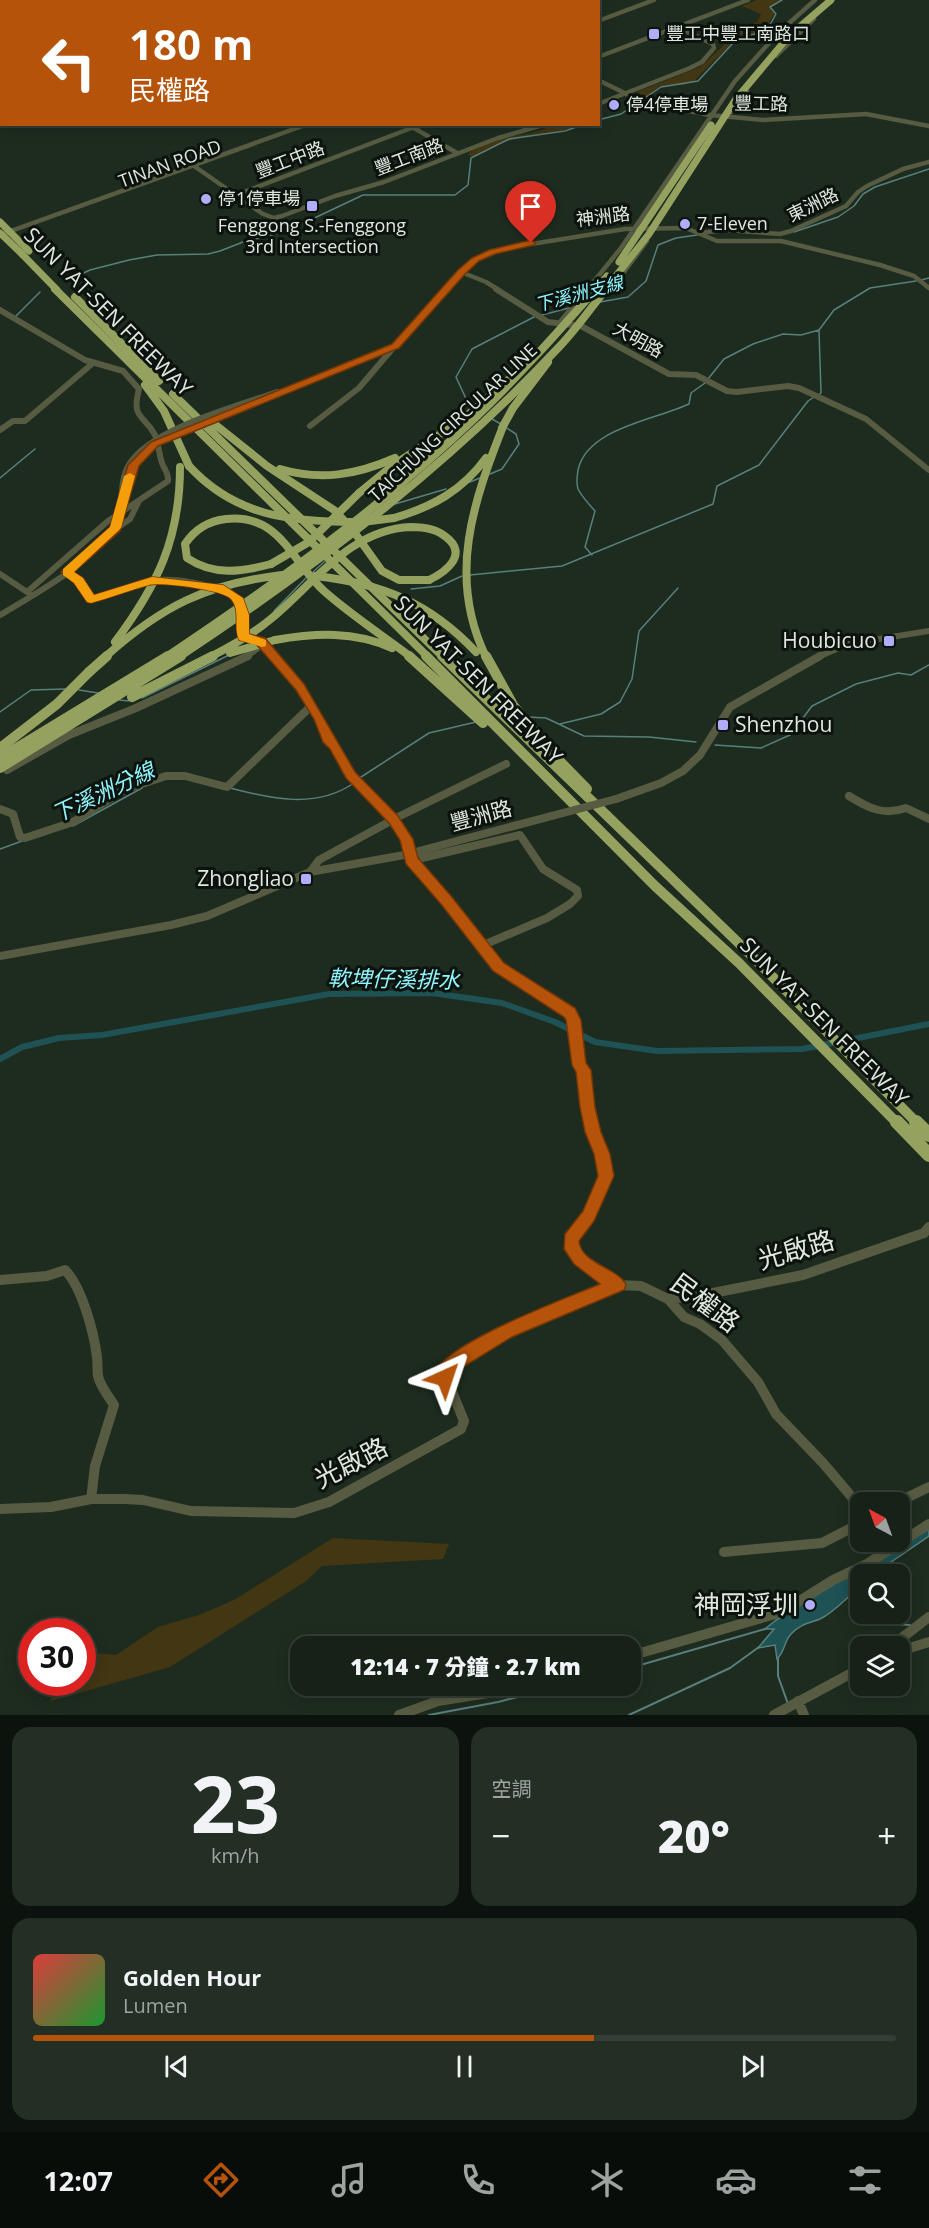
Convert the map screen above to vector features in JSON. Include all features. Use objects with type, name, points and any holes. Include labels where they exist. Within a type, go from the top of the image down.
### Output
[{"type":"highway","name":"TAICHUNG CIRCULAR LINE","points":[[0,758],[134,678],[313,554],[375,506],[461,431],[571,321],[613,269],[729,98],[753,67],[782,34],[823,0]]},
{"type":"highway","name":"TAICHUNG CIRCULAR LINE","points":[[0,768],[142,682],[238,618],[382,511],[470,435],[561,345],[649,234],[736,99],[789,36],[834,0]]},
{"type":"highway","name":"SUN YAT-SEN FREEWAY","points":[[0,222],[25,253],[109,344],[235,464],[644,880],[655,886],[739,963],[929,1155]]},
{"type":"highway","name":"SUN YAT-SEN FREEWAY","points":[[0,234],[25,253],[261,478],[512,726],[818,1021],[929,1135]]},
{"type":"highway","points":[[89,672],[123,632],[158,580],[177,528],[185,466],[170,424],[148,388],[109,344]]},
{"type":"highway","points":[[480,715],[319,587],[279,536],[266,526],[245,520],[221,519],[202,526],[188,537],[185,544],[187,558],[200,567],[223,572],[252,570],[272,564],[304,548],[322,534],[376,477],[463,419],[547,345]]},
{"type":"highway","points":[[185,466],[217,492],[262,512],[317,522],[376,520],[421,510],[457,491],[480,467],[513,408],[561,345]]},
{"type":"highway","points":[[0,774],[113,707],[255,631],[282,611],[342,553],[375,533],[393,528],[417,526],[438,531],[448,537],[456,548],[456,560],[447,571],[429,580],[399,580],[382,572],[352,529],[334,510],[256,456],[162,384]]},
{"type":"highway","points":[[256,456],[290,473],[323,478],[348,476],[374,468],[414,449],[463,419]]},
{"type":"highway","points":[[504,424],[480,485],[466,552],[465,575],[468,602],[479,649],[490,670],[527,724],[654,863]]},
{"type":"highway","points":[[0,748],[57,704],[89,672],[152,617],[184,600],[236,582],[288,575],[344,579],[393,592],[443,619],[479,649]]},
{"type":"highway","points":[[168,678],[241,649],[275,640],[327,634],[357,637],[389,647],[425,669]]},
{"type":"street","points":[[600,18],[645,0]]},
{"type":"street","points":[[600,18],[654,0]]},
{"type":"street","points":[[600,56],[748,0]]},
{"type":"street","points":[[560,323],[635,228],[709,116],[749,64],[778,33],[815,0]]},
{"type":"street","points":[[581,326],[656,228],[726,118],[770,62],[834,0]]},
{"type":"street","points":[[600,103],[690,68],[702,62],[714,48],[713,44],[677,27]]},
{"type":"street","name":"豐工路","points":[[600,83],[640,102],[709,116],[781,121],[858,116],[888,118],[929,126]]},
{"type":"street","name":"TINAN ROAD","points":[[196,168],[303,126]]},
{"type":"street","name":"TINAN ROAD","points":[[0,234],[196,168],[312,126]]},
{"type":"street","points":[[410,126],[457,153]]},
{"type":"street","name":"豐工中路","points":[[236,195],[418,126]]},
{"type":"street","name":"豐工南路","points":[[236,195],[268,217],[282,216],[335,196],[384,182],[507,135],[539,126]]},
{"type":"street","name":"東洲路","points":[[698,233],[727,230],[786,233],[846,206],[858,192],[867,186],[903,169],[929,162]]},
{"type":"street","points":[[196,168],[236,195]]},
{"type":"street","name":"神洲路","points":[[0,615],[29,594],[67,572],[116,528],[133,465],[146,450],[181,431],[395,346],[461,272],[480,257],[507,248],[635,228],[686,228],[698,233]]},
{"type":"street","points":[[698,233],[720,241],[787,243],[899,270],[917,278],[929,288]]},
{"type":"street","name":"大明路","points":[[461,272],[486,282],[548,322],[581,326],[669,374],[696,375],[728,392],[788,386],[799,388],[866,419],[929,470]]},
{"type":"street","points":[[0,310],[93,363],[123,371],[137,384],[139,389],[136,400],[138,416],[155,435],[162,463],[169,475],[168,481],[108,520],[29,594],[0,574]]},
{"type":"street","points":[[310,426],[360,388],[395,346]]},
{"type":"street","points":[[0,430],[13,420],[26,421],[93,363]]},
{"type":"street","points":[[116,528],[128,521],[139,501]]},
{"type":"street","points":[[67,572],[79,580],[91,599],[152,580],[223,589],[237,598],[243,615],[244,637],[264,644],[300,687],[320,719],[329,742],[334,746],[353,778],[394,820],[406,839],[411,860],[446,900],[481,946],[503,939],[568,906],[578,896],[577,890],[543,869],[520,835],[422,858],[410,854]]},
{"type":"street","name":"豐洲路","points":[[0,956],[171,925],[207,916],[310,872],[410,854],[616,799],[663,782],[686,768],[698,757],[722,715],[730,707],[812,659],[848,644],[929,631]]},
{"type":"street","points":[[0,774],[69,735],[136,708],[247,657],[264,644]]},
{"type":"street","points":[[0,809],[13,814],[20,837],[25,838],[73,822],[124,790],[166,776],[185,776],[227,787],[304,715],[310,706]]},
{"type":"street","points":[[310,872],[319,860],[506,764]]},
{"type":"street","points":[[849,796],[885,813],[895,814],[906,808],[929,819]]},
{"type":"street","name":"民權路","points":[[481,946],[498,967],[569,1012],[573,1020],[579,1065],[584,1070],[593,1132],[602,1154],[606,1176],[589,1216],[571,1239],[572,1249],[587,1265],[618,1285],[641,1286],[668,1299],[684,1317],[700,1324],[722,1340],[758,1382],[777,1414],[850,1495]]},
{"type":"street","name":"光啟路","points":[[668,1299],[698,1296],[803,1275],[924,1233],[929,1227]]},
{"type":"street","points":[[0,1280],[47,1276],[65,1270],[73,1278],[86,1306],[97,1357],[98,1378],[114,1405],[95,1466],[91,1499]]},
{"type":"street","name":"光啟路","points":[[0,1509],[51,1507],[91,1499],[143,1500],[191,1511],[294,1513],[329,1502],[461,1429],[464,1421],[444,1372],[452,1364],[506,1331],[618,1285]]},
{"type":"street","points":[[910,1496],[929,1487]]},
{"type":"street","points":[[641,1653],[782,1612],[833,1580],[867,1564],[929,1524]]},
{"type":"street","points":[[724,1552],[822,1543],[850,1529]]},
{"type":"street","points":[[904,1636],[921,1622]]},
{"type":"street","points":[[910,1648],[929,1641]]},
{"type":"street","points":[[779,1712],[850,1674]]},
{"type":"street","points":[[399,1715],[438,1701],[469,1696]]},
{"type":"street","points":[[796,1702],[804,1715]]},
{"type":"shaded area","points":[[757,0],[782,0],[769,7],[775,13],[767,26],[754,34],[734,41],[694,81],[684,85],[660,86],[643,100],[635,95],[637,92],[700,67],[724,45],[716,41],[757,22],[761,14],[742,6]]},
{"type":"shaded area","points":[[553,126],[578,126],[500,143],[473,157],[468,155],[471,151],[503,138],[532,133]]},
{"type":"shaded area","points":[[333,1538],[449,1544],[443,1559],[322,1566],[306,1581],[170,1667],[96,1688],[96,1653],[116,1655],[158,1627],[199,1615],[234,1600]]},
{"type":"shaded area","points":[[52,1696],[68,1696],[51,1701]]},
{"type":"water","points":[[929,1525],[929,1536],[910,1549],[910,1537]]},
{"type":"water","points":[[886,1552],[906,1552],[888,1564],[866,1564]]},
{"type":"water","points":[[850,1574],[850,1596],[826,1616],[794,1631],[777,1659],[775,1645],[758,1648],[774,1629],[765,1629]]},
{"type":"waterway","points":[[600,119],[621,114],[661,87],[698,81],[734,42],[762,31],[771,23],[776,14],[770,7],[782,0]]},
{"type":"waterway","points":[[75,277],[90,270],[129,260],[157,255],[208,254],[220,251],[243,242],[287,231],[363,195],[455,195],[468,185],[471,158],[509,139],[565,131],[579,126]]},
{"type":"waterway","name":"下溪洲支線","points":[[794,232],[838,217],[854,206],[863,194],[875,187],[929,169]]},
{"type":"waterway","name":"下溪洲支線","points":[[600,302],[628,297],[646,281],[658,245],[676,238],[697,235]]},
{"type":"waterway","points":[[921,280],[929,278]]},
{"type":"waterway","points":[[819,330],[834,310],[870,288],[916,281]]},
{"type":"waterway","points":[[16,316],[40,292]]},
{"type":"waterway","name":"下溪洲支線","points":[[542,315],[569,308]]},
{"type":"waterway","name":"下溪洲支線","points":[[468,403],[456,377],[472,349],[534,317]]},
{"type":"waterway","points":[[708,379],[724,359],[753,344],[783,334],[801,335],[819,330]]},
{"type":"waterway","points":[[818,395],[821,393],[819,330]]},
{"type":"waterway","points":[[591,554],[585,547],[595,511],[582,495],[577,484],[578,470],[584,456],[594,444],[624,427],[689,404],[691,393],[705,383]]},
{"type":"waterway","points":[[591,554],[713,504],[717,486],[759,465],[808,401],[814,397]]},
{"type":"waterway","name":"下溪洲支線","points":[[492,419],[501,424]]},
{"type":"waterway","name":"下溪洲支線","points":[[490,474],[502,469],[519,444],[516,434],[505,427]]},
{"type":"waterway","points":[[0,478],[35,449]]},
{"type":"waterway","name":"下溪洲支線","points":[[470,482],[480,478]]},
{"type":"waterway","name":"下溪洲支線","points":[[395,504],[446,489]]},
{"type":"waterway","points":[[470,575],[562,566],[591,554]]},
{"type":"waterway","name":"下溪洲支線","points":[[313,572],[325,561]]},
{"type":"waterway","points":[[411,589],[440,586],[462,576]]},
{"type":"waterway","name":"下溪洲支線","points":[[274,611],[306,578]]},
{"type":"waterway","points":[[560,724],[601,714],[620,702],[632,679],[639,631],[678,588]]},
{"type":"waterway","name":"下溪洲支線","points":[[142,698],[227,656]]},
{"type":"waterway","name":"下溪洲分線","points":[[715,745],[761,748],[790,735],[812,706],[856,684],[898,673],[911,675],[929,665]]},
{"type":"waterway","name":"下溪洲支線","points":[[0,712],[31,690],[65,689]]},
{"type":"waterway","name":"下溪洲支線","points":[[79,690],[98,693]]},
{"type":"waterway","name":"下溪洲支線","points":[[119,700],[129,701]]},
{"type":"waterway","name":"下溪洲分線","points":[[528,717],[546,718],[584,736],[649,737],[696,742]]},
{"type":"waterway","name":"下溪洲分線","points":[[358,779],[429,733],[476,722]]},
{"type":"waterway","name":"下溪洲分線","points":[[230,788],[262,796],[309,799],[339,791],[354,783]]},
{"type":"waterway","name":"下溪洲分線","points":[[73,826],[142,788]]},
{"type":"waterway","name":"下溪洲分線","points":[[0,849],[22,841]]},
{"type":"waterway","name":"軟埤仔溪排水","points":[[0,1059],[22,1047],[59,1038],[102,1035],[329,994],[432,993],[502,1003],[555,1022],[595,1042],[657,1051],[802,1049],[929,1024]]},
{"type":"waterway","points":[[894,1624],[910,1625]]},
{"type":"waterway","points":[[641,1665],[765,1629]]},
{"type":"waterway","points":[[629,1715],[730,1668],[759,1647]]},
{"type":"waterway","points":[[778,1658],[778,1676],[788,1704]]},
{"type":"waterway","points":[[429,1715],[521,1696]]},
{"type":"slow traffic","points":[[130,476],[116,528],[67,572],[79,580],[82,589],[91,599],[152,580],[223,589],[237,598],[243,615],[244,637],[262,643]]},
{"type":"place","name":"豐工中豐工南路口","points":[[654,34]]},
{"type":"place","name":"停4停車場","points":[[614,105]]},
{"type":"place","name":"停1停車場","points":[[206,199]]},
{"type":"place","name":"Fenggong S.-Fenggong 3rd Intersection","points":[[312,206]]},
{"type":"place","name":"7-Eleven","points":[[685,224]]},
{"type":"place","name":"Houbicuo","points":[[889,641]]},
{"type":"place","name":"Shenzhou","points":[[723,725]]},
{"type":"place","name":"Zhongliao","points":[[306,879]]},
{"type":"place","name":"神岡浮圳","points":[[810,1605]]},
{"type":"route","points":[[445,1378],[444,1372],[452,1364],[506,1331],[618,1285],[602,1277],[580,1259],[572,1249],[571,1239],[589,1216],[606,1176],[602,1154],[593,1132],[584,1070],[579,1065],[573,1020],[569,1012],[498,967],[446,900],[411,860],[406,839],[394,820],[350,775],[334,746],[329,742],[320,719],[300,687],[260,641],[244,637],[243,615],[237,598],[223,589],[152,580],[91,599],[82,589],[79,580],[67,572],[116,528],[133,465],[154,444],[181,431],[395,346],[461,272],[476,260],[492,252],[531,243]]}]
